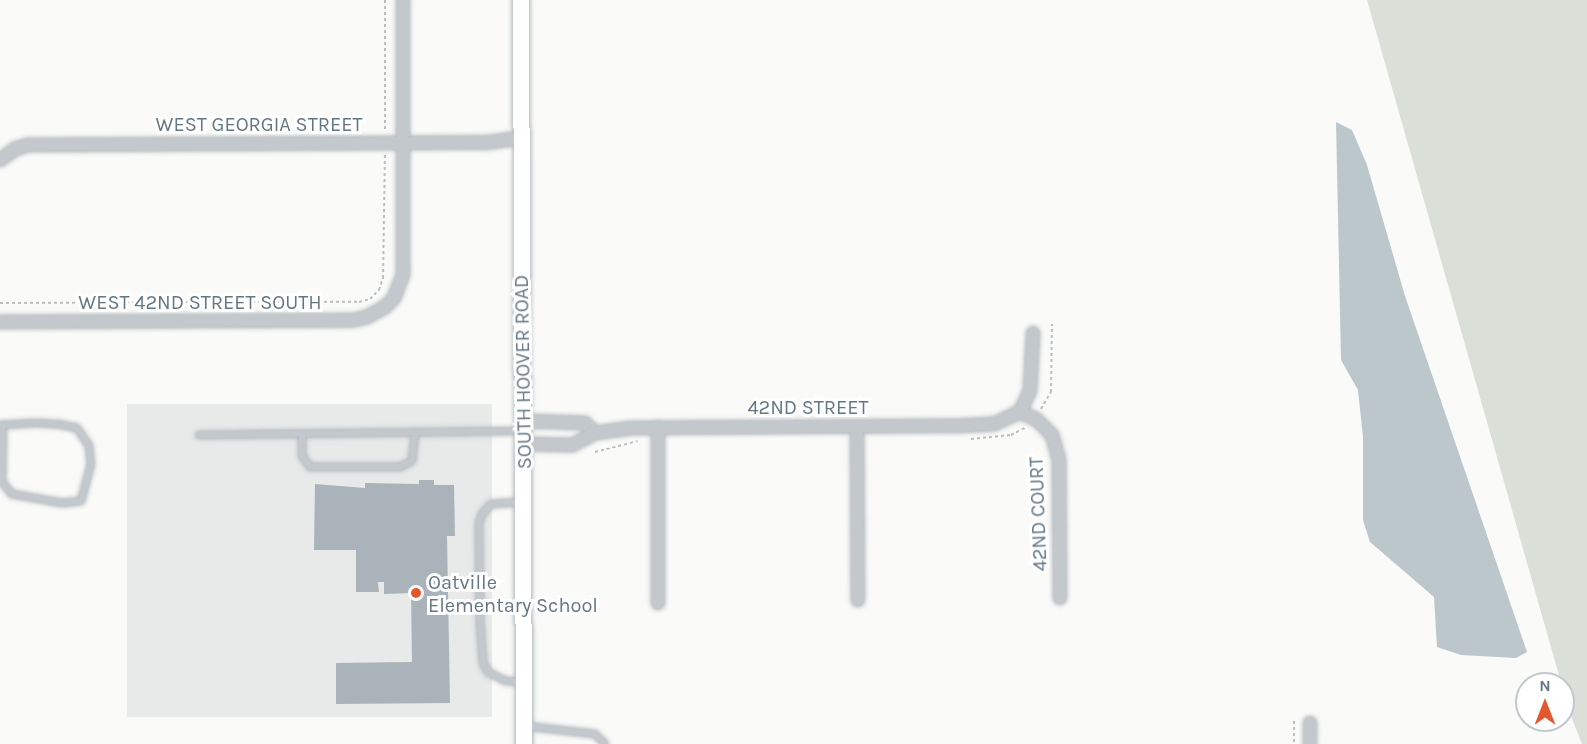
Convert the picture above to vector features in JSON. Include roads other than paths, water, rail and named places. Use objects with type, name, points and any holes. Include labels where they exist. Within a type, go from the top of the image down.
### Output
[{"type":"street","points":[[403,0],[404,144]]},
{"type":"street","name":"SOUTH HOOVER ROAD","points":[[521,0],[525,432],[524,744]]},
{"type":"street","name":"WEST GEORGIA STREET","points":[[0,160],[15,149],[27,145],[484,143],[521,138]]},
{"type":"street","name":"WEST 42ND STREET SOUTH","points":[[0,322],[354,320],[375,313],[394,298],[403,274],[404,144]]},
{"type":"street","points":[[1020,412],[1030,391],[1033,333]]},
{"type":"street","name":"42ND STREET","points":[[525,432],[572,445],[595,433],[631,428],[994,424],[1020,412]]},
{"type":"street","name":"42ND COURT","points":[[1020,412],[1036,419],[1052,435],[1059,459],[1060,598]]},
{"type":"street","name":"42ND STREET","points":[[525,432],[585,423],[595,433]]},
{"type":"street","points":[[857,426],[858,600]]},
{"type":"street","points":[[658,428],[658,603]]},
{"type":"street","points":[[1310,723],[1310,744]]},
{"type":"lane","points":[[58,424],[77,428],[89,446],[91,464],[81,501],[62,503],[12,494],[2,482],[2,425],[58,424]]},
{"type":"lane","points":[[302,434],[302,456],[310,467],[400,467],[412,461],[415,432]]},
{"type":"lane","points":[[200,435],[525,432]]},
{"type":"lane","points":[[525,502],[492,504],[482,514],[479,523],[483,663],[492,676],[525,682]]},
{"type":"lane","points":[[524,726],[595,734],[604,744]]},
{"type":"place","name":"Oatville Elementary School","points":[[416,593]]}]
